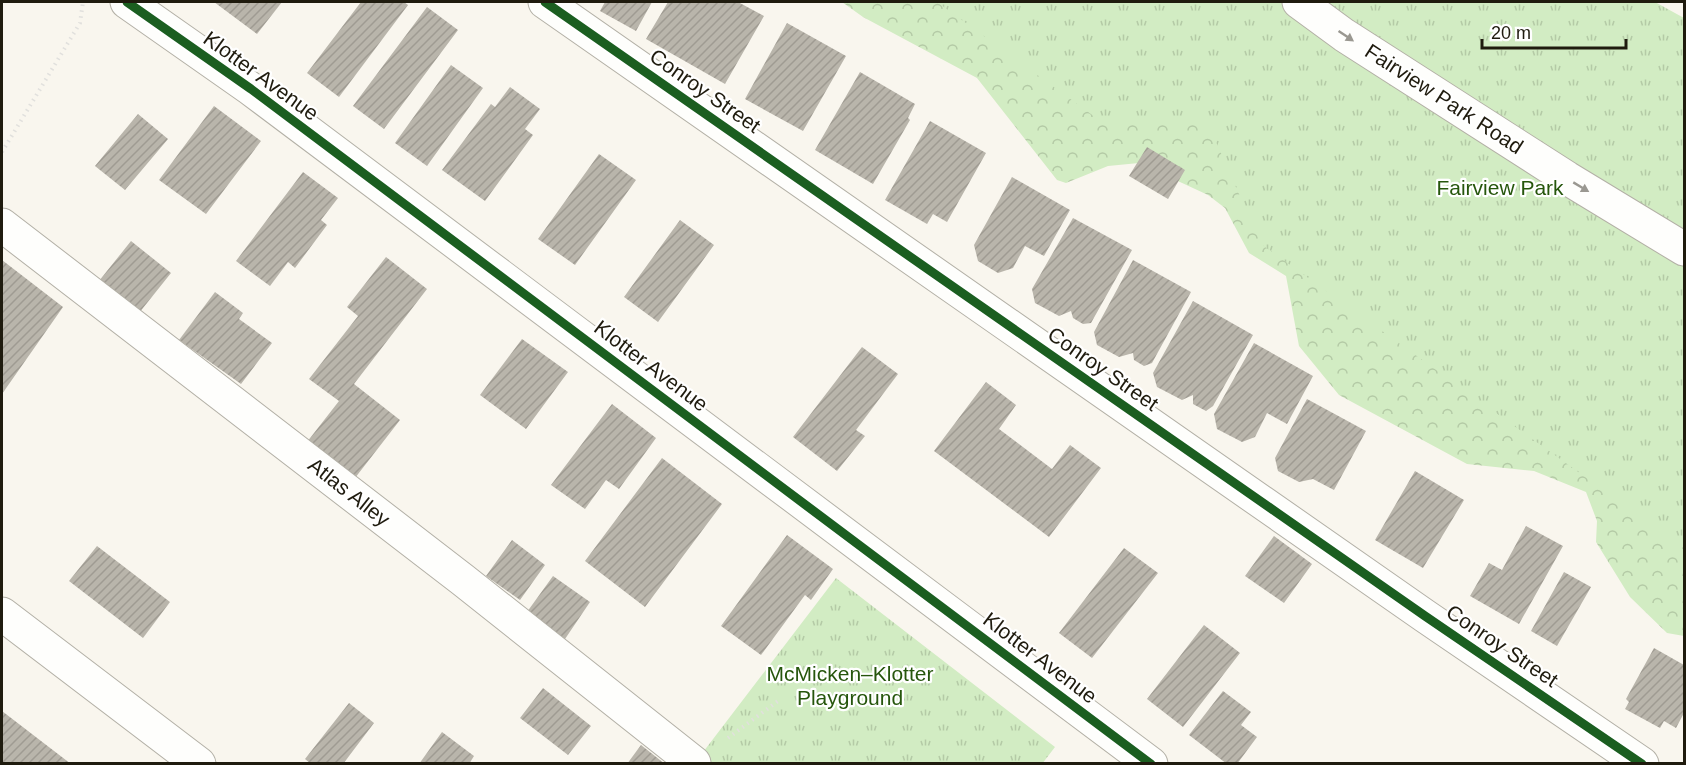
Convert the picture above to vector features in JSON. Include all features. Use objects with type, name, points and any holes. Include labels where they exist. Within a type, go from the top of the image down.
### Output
[{"type":"street","name":"Klotter Avenue","points":[[127,2],[251,89],[1151,764]]},
{"type":"street","name":"Conroy Street","points":[[545,2],[1642,764]]},
{"type":"street","name":"Fairview Park Road","points":[[1299,2],[1344,35],[1567,178],[1684,249]]},
{"type":"street","name":"Atlas Alley","points":[[2,225],[464,580],[694,764]]},
{"type":"street","points":[[2,614],[199,764]]},
{"type":"path","points":[[2,152],[80,23],[83,2]]},
{"type":"path","points":[[694,764],[778,701]]},
{"type":"green space","name":"Fairview Park","points":[[842,2],[1217,2],[1684,314],[1684,636],[1667,633],[1630,597],[1596,542],[1597,521],[1586,492],[1534,471],[1467,464],[1339,395],[1299,346],[1286,276],[1249,253],[1225,208],[1208,195],[1139,163],[1108,166],[1066,183],[1057,180],[977,78],[863,17]]},
{"type":"green space","name":"Fairview Park","points":[[937,2],[1655,2],[1684,18],[1684,548],[1261,244],[1205,117],[1106,125]]},
{"type":"green space","name":"McMicken–Klotter Playground","points":[[836,578],[1055,747],[1042,764],[694,764]]},
{"type":"building","points":[[214,2],[282,2],[257,34]]},
{"type":"building","points":[[361,2],[404,2],[408,5],[339,97],[307,73]]},
{"type":"building","points":[[605,2],[652,2],[636,31],[600,11]]},
{"type":"building","points":[[668,2],[738,2],[764,16],[725,84],[646,39]]},
{"type":"building","points":[[427,7],[458,30],[384,129],[353,106]]},
{"type":"building","points":[[787,23],[846,56],[803,131],[745,99]]},
{"type":"building","points":[[451,65],[483,88],[427,166],[395,143]]},
{"type":"building","points":[[860,72],[915,104],[908,118],[910,120],[873,184],[815,150]]},
{"type":"building","points":[[510,87],[540,109],[525,129],[533,135],[485,201],[442,170],[491,104],[495,107]]},
{"type":"building","points":[[214,106],[261,141],[206,214],[159,180]]},
{"type":"building","points":[[138,114],[168,139],[125,190],[95,166]]},
{"type":"building","points":[[930,121],[986,153],[947,222],[933,214],[927,224],[885,200]]},
{"type":"building","points":[[1147,147],[1185,170],[1168,199],[1129,176]]},
{"type":"building","points":[[599,154],[636,180],[575,265],[538,239]]},
{"type":"building","points":[[303,172],[338,198],[321,220],[327,225],[295,268],[288,262],[270,286],[236,261]]},
{"type":"building","points":[[1012,177],[1070,210],[1044,256],[1025,246],[1013,268],[998,273],[978,261],[974,245]]},
{"type":"building","points":[[1073,218],[1132,250],[1091,323],[1083,324],[1073,318],[1071,311],[1059,316],[1035,303],[1032,289]]},
{"type":"building","points":[[680,220],[714,245],[658,322],[624,297]]},
{"type":"building","points":[[131,241],[171,273],[139,313],[99,281]]},
{"type":"building","points":[[386,257],[427,289],[354,384],[400,420],[355,478],[307,442],[339,401],[309,379],[358,316],[347,307]]},
{"type":"building","points":[[2,260],[63,307],[2,394]]},
{"type":"building","points":[[1133,260],[1191,292],[1152,363],[1144,366],[1134,360],[1133,353],[1119,357],[1097,345],[1094,332]]},
{"type":"building","points":[[215,292],[243,313],[239,319],[272,343],[241,384],[179,340]]},
{"type":"building","points":[[1193,301],[1253,335],[1213,406],[1206,411],[1193,404],[1193,395],[1182,400],[1157,387],[1153,373]]},
{"type":"building","points":[[522,339],[568,372],[526,429],[480,395]]},
{"type":"building","points":[[1254,343],[1313,376],[1287,424],[1267,413],[1255,437],[1242,442],[1217,429],[1214,414]]},
{"type":"building","points":[[862,347],[898,374],[856,430],[865,436],[837,471],[793,437]]},
{"type":"building","points":[[986,382],[1016,405],[999,429],[1052,469],[1070,445],[1101,468],[1049,537],[934,451]]},
{"type":"building","points":[[1307,399],[1366,431],[1334,490],[1313,479],[1299,482],[1278,471],[1275,458]]},
{"type":"building","points":[[612,404],[656,438],[619,489],[606,480],[585,509],[551,485]]},
{"type":"building","points":[[662,458],[722,504],[645,607],[585,561]]},
{"type":"building","points":[[1415,471],[1464,500],[1423,568],[1375,540]]},
{"type":"building","points":[[1526,526],[1563,546],[1519,624],[1470,596],[1489,563],[1502,570]]},
{"type":"building","points":[[787,535],[833,569],[811,600],[805,595],[761,655],[721,626]]},
{"type":"building","points":[[1274,536],[1312,564],[1284,603],[1245,576]]},
{"type":"building","points":[[512,540],[545,565],[520,600],[486,576]]},
{"type":"building","points":[[97,546],[170,602],[143,638],[69,581]]},
{"type":"building","points":[[1124,548],[1158,573],[1092,658],[1059,633]]},
{"type":"building","points":[[1564,572],[1591,587],[1557,646],[1531,631]]},
{"type":"building","points":[[553,576],[590,602],[565,639],[527,612]]},
{"type":"building","points":[[1204,625],[1240,653],[1183,727],[1147,699]]},
{"type":"building","points":[[1654,648],[1684,665],[1684,713],[1676,728],[1664,721],[1660,728],[1625,709],[1629,702],[1626,699]]},
{"type":"building","points":[[543,688],[591,726],[568,755],[520,718]]},
{"type":"building","points":[[1223,691],[1251,712],[1241,725],[1257,737],[1237,764],[1227,764],[1189,735]]},
{"type":"building","points":[[349,703],[374,723],[343,764],[311,764],[305,759]]},
{"type":"building","points":[[2,711],[71,764],[2,764]]},
{"type":"building","points":[[442,732],[474,756],[469,764],[419,764]]},
{"type":"building","points":[[641,745],[665,764],[627,764]]},
{"type":"cycle path","points":[[127,2],[251,89],[1151,764]]},
{"type":"cycle path","points":[[545,2],[1425,616],[1642,764]]}]
